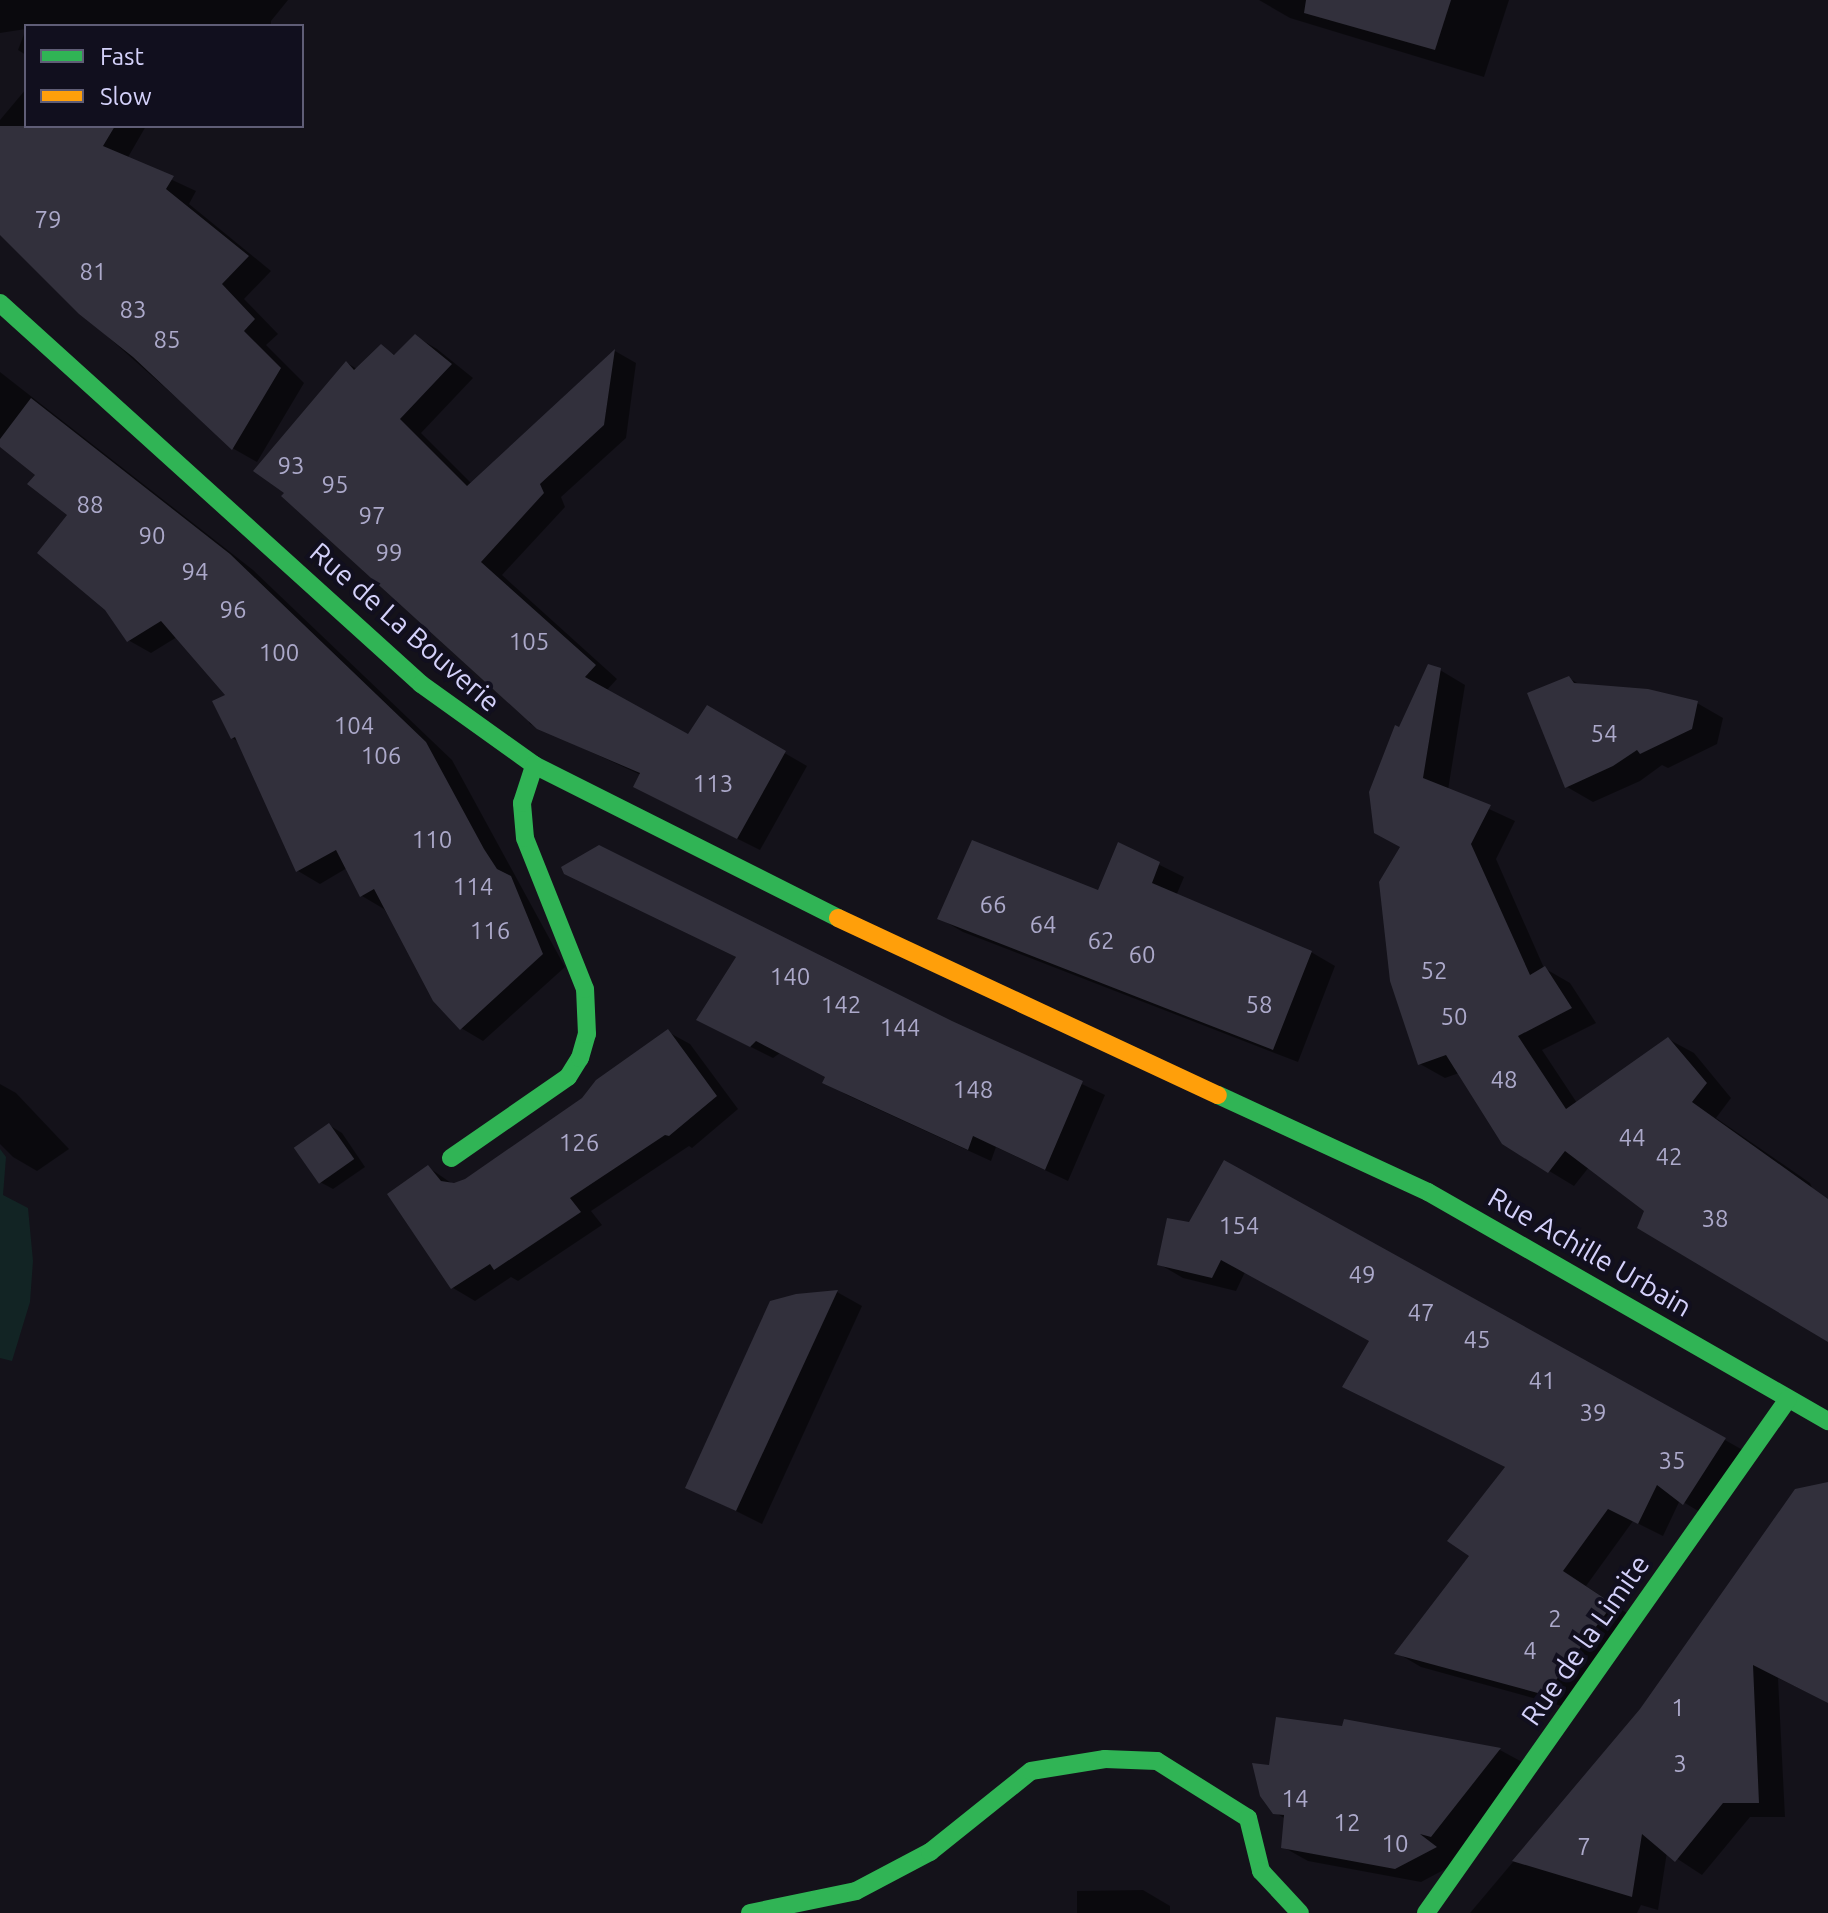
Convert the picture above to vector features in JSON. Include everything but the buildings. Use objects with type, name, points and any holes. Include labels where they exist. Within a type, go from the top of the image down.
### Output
[{"type":"street","name":"Rue de La Bouverie","points":[[0,303],[421,684],[534,765],[914,956]]},
{"type":"street","points":[[451,1158],[568,1077],[580,1058],[587,1034],[585,989],[525,838],[522,803],[534,765]]},
{"type":"street","name":"Rue Achille Urbain","points":[[914,956],[1320,1141],[1474,1217],[1828,1421]]},
{"type":"street","name":"Rue de la Limite","points":[[1426,1913],[1788,1399]]},
{"type":"street","points":[[750,1913],[856,1891],[930,1852],[1031,1771],[1105,1759],[1157,1761],[1248,1818],[1261,1871],[1300,1913]]},
{"type":"shaded area","points":[[0,1149],[6,1157],[3,1195],[28,1208],[33,1261],[30,1302],[12,1361],[0,1358]]},
{"type":"traffic: fast","points":[[0,303],[421,684],[534,765],[838,918]]},
{"type":"traffic: fast","points":[[451,1158],[568,1077],[580,1058],[587,1034],[585,989],[525,838],[522,803],[534,765]]},
{"type":"traffic: fast","points":[[1218,1095],[1428,1192],[1828,1421]]},
{"type":"traffic: fast","points":[[1426,1913],[1788,1399]]},
{"type":"traffic: fast","points":[[750,1913],[856,1891],[930,1852],[1031,1771],[1105,1759],[1157,1761],[1248,1818],[1261,1871],[1300,1913]]},
{"type":"traffic: slow","points":[[838,918],[1218,1095]]}]
